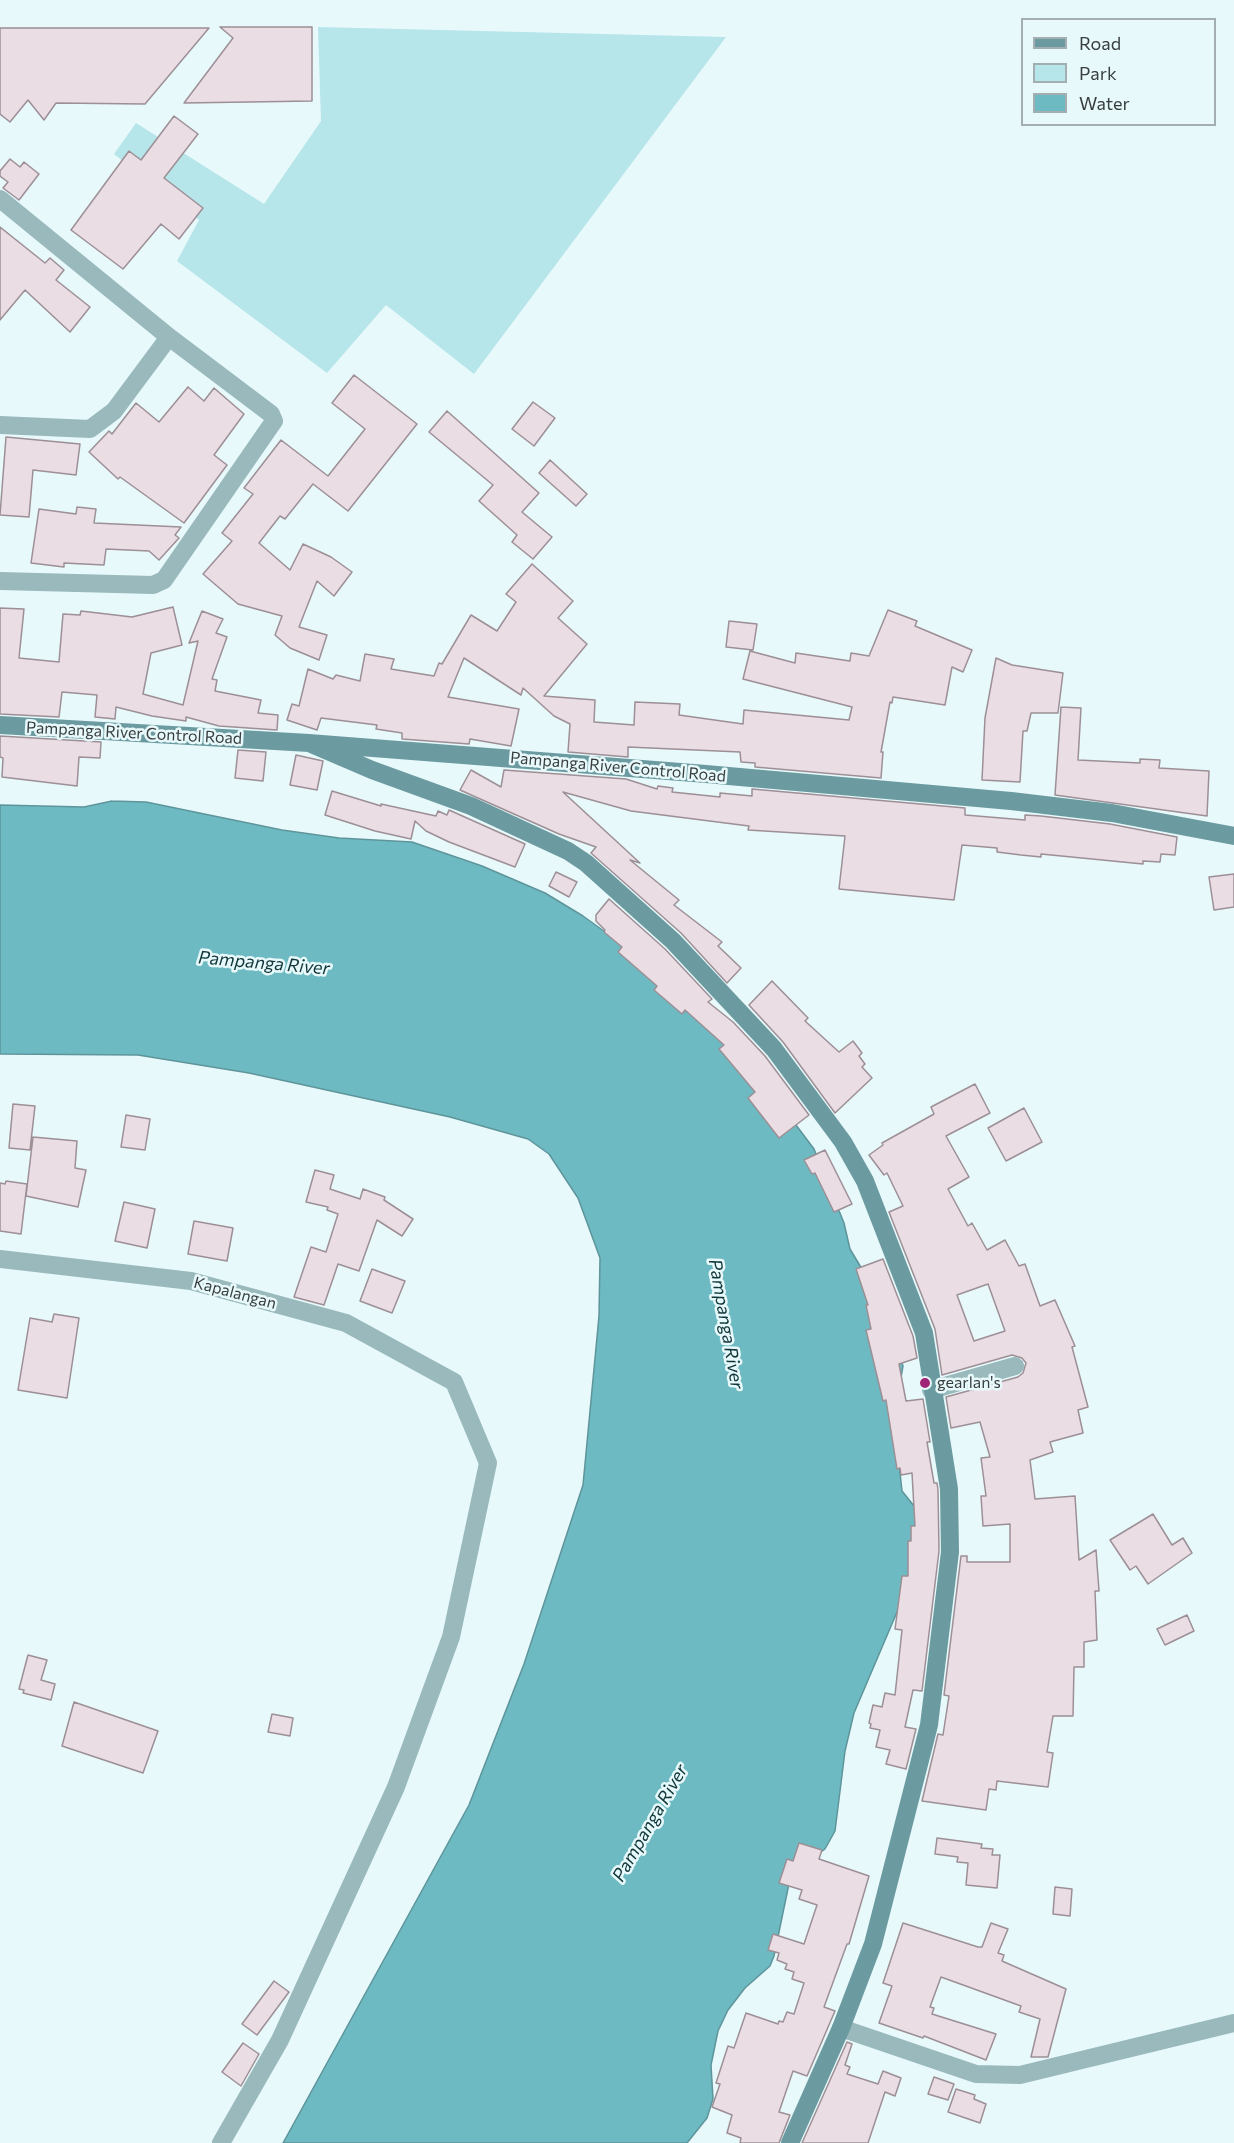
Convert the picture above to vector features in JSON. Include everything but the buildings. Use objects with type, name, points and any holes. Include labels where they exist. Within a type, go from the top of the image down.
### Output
[{"type":"main road","name":"Pampanga River Control Road","points":[[0,725],[309,743],[1011,801],[1112,813],[1234,836]]},
{"type":"main road","points":[[309,743],[372,770],[471,806],[568,851],[629,902],[715,983],[774,1049],[843,1142],[865,1181],[924,1333],[949,1489],[950,1551],[929,1725],[873,1944],[841,2028],[790,2143]]},
{"type":"street","points":[[0,199],[169,337],[271,414],[274,421],[272,428],[164,580],[153,585],[0,581]]},
{"type":"street","points":[[0,425],[90,429],[114,411],[169,337]]},
{"type":"street","name":"Kapalangan","points":[[0,1259],[191,1281],[346,1323],[454,1382],[488,1463],[451,1637],[396,1787],[280,2040],[221,2143]]},
{"type":"street","points":[[932,1390],[1015,1366]]},
{"type":"street","points":[[841,2028],[976,2074],[1020,2075],[1234,2024]]},
{"type":"green space","points":[[318,27],[726,37],[474,374],[386,305],[327,373],[177,261],[199,220],[114,154],[136,123],[264,204],[321,121]]},
{"type":"water","name":"Pampanga River","points":[[112,801],[146,802],[282,830],[339,838],[412,842],[482,866],[545,893],[583,916],[651,965],[781,1105],[814,1149],[844,1223],[850,1249],[881,1301],[903,1366],[894,1418],[902,1491],[922,1516],[903,1598],[854,1713],[845,1751],[835,1831],[825,1849],[791,1874],[774,1956],[770,1966],[745,1988],[728,2010],[718,2031],[711,2065],[713,2099],[707,2118],[687,2143],[283,2143],[469,1805],[524,1664],[583,1485],[599,1316],[600,1258],[578,1198],[549,1154],[528,1139],[450,1117],[249,1073],[138,1055],[0,1054],[0,805],[84,807]]},
{"type":"place","name":"gearlan's","points":[[925,1383]]}]
